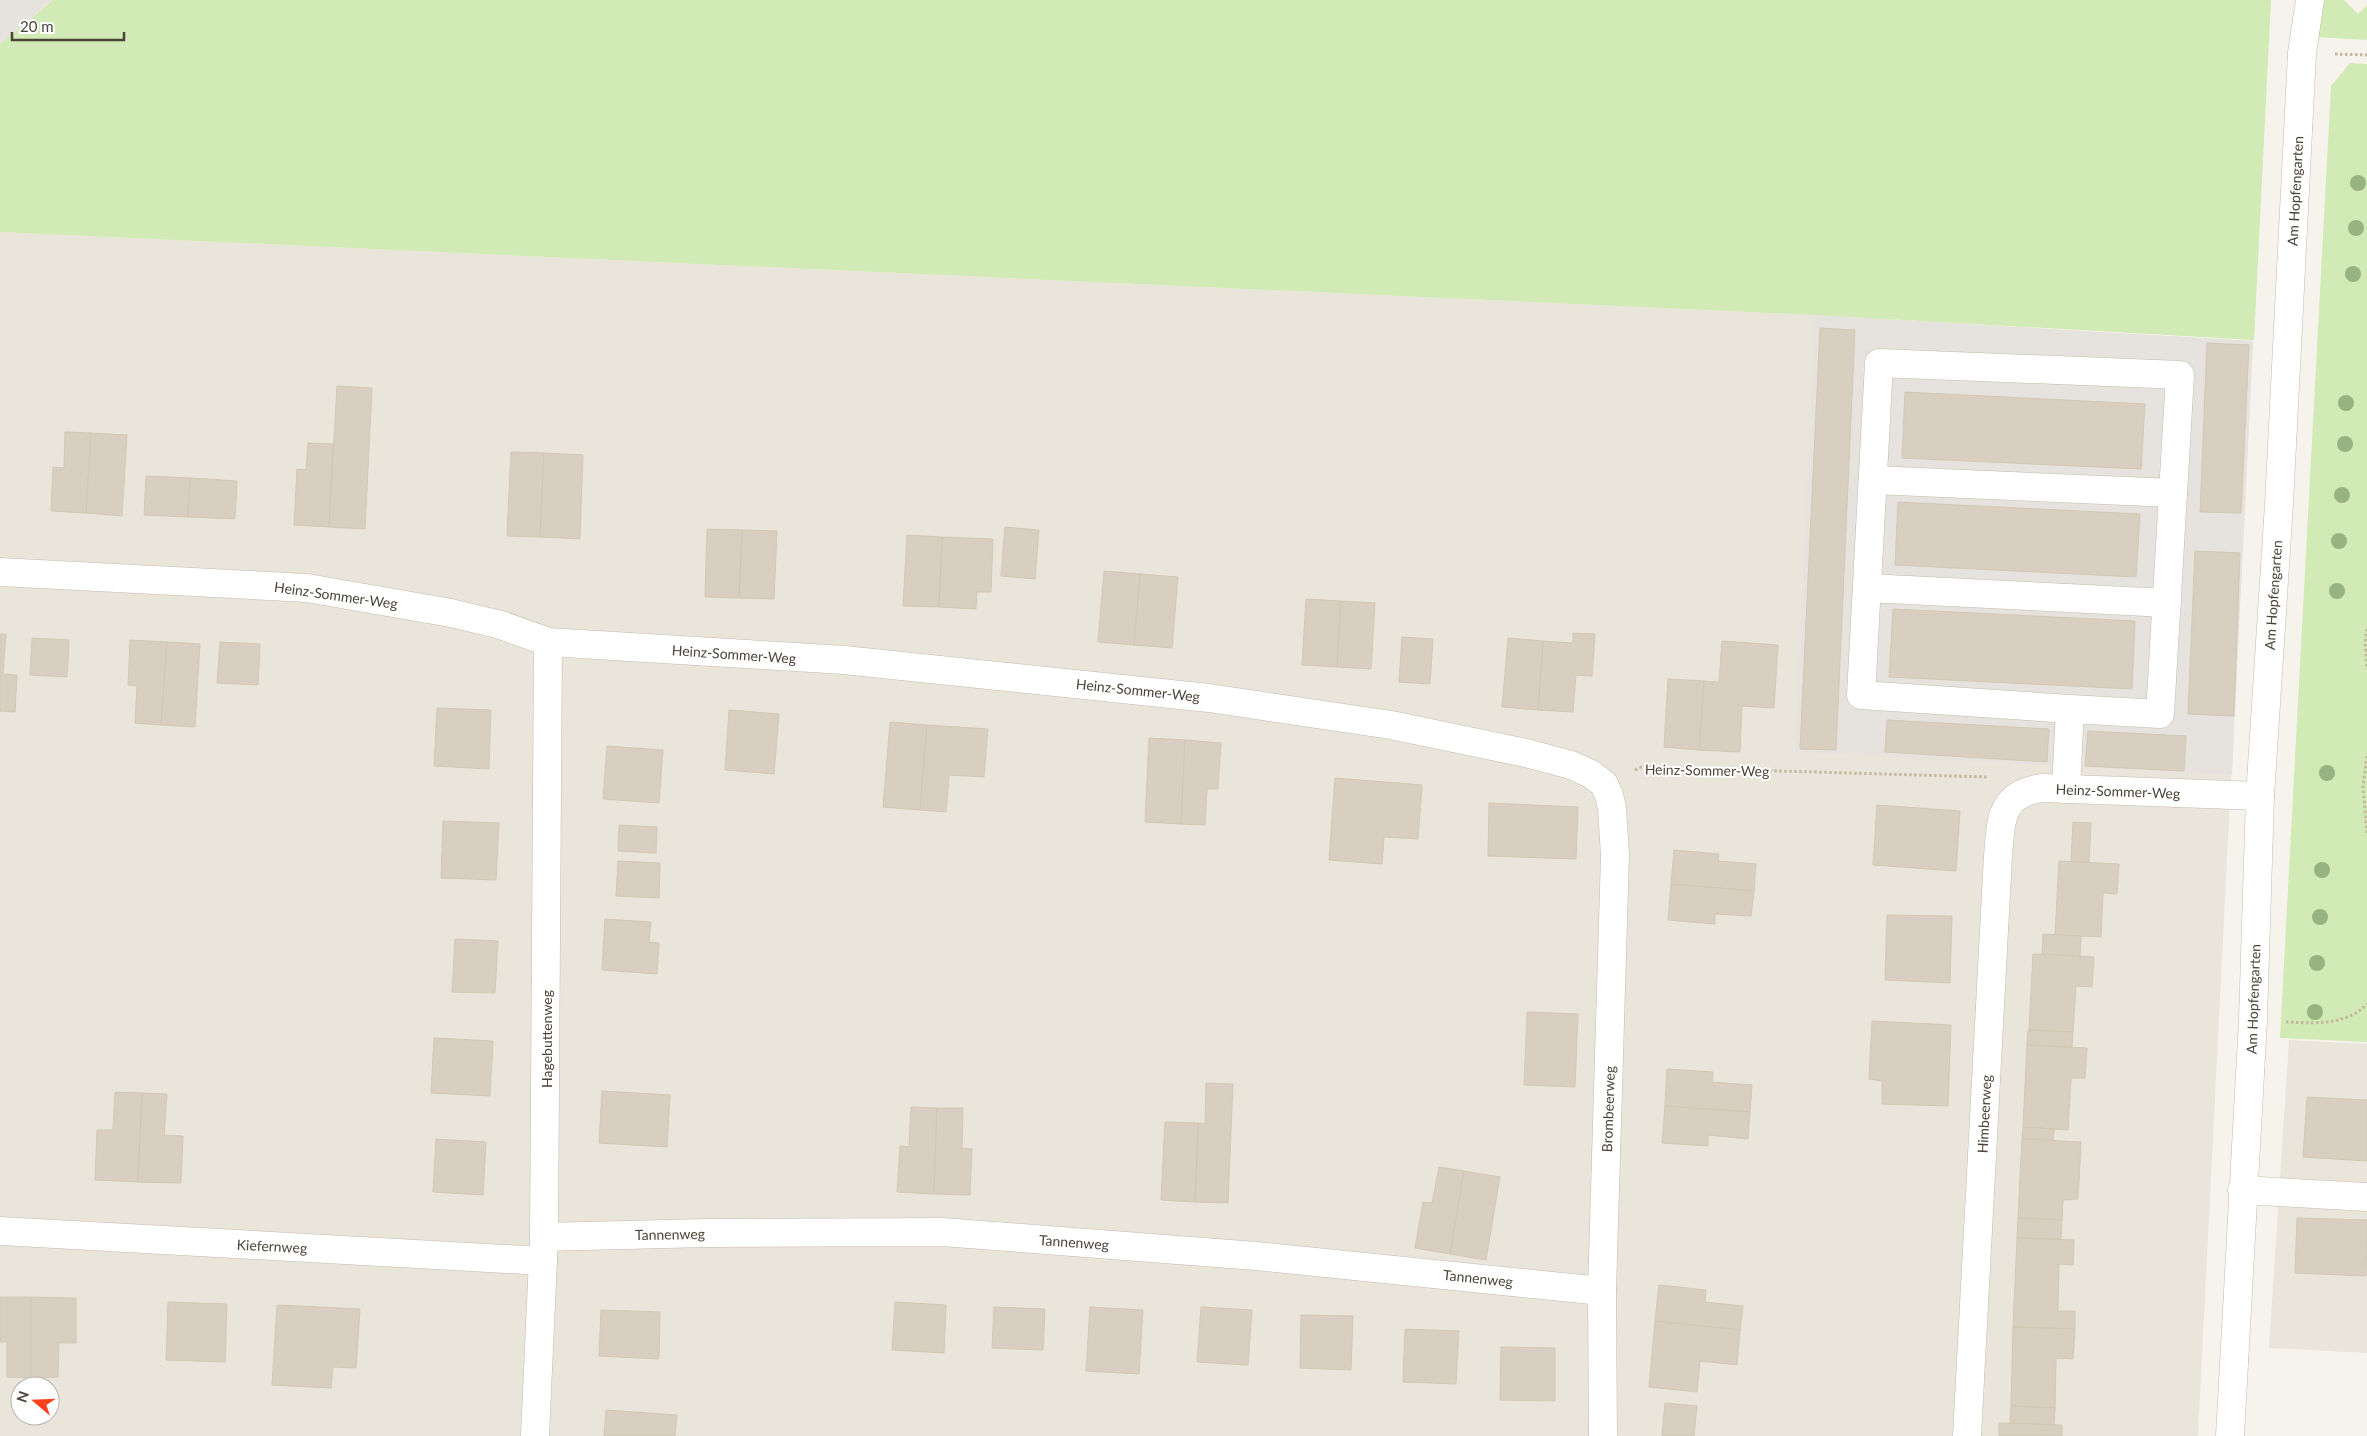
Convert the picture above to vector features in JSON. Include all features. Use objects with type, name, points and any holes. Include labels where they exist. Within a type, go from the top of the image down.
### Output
[{"type":"street","name":"Am Hopfengarten","points":[[2230,1436],[2242,1190],[2253,1020],[2260,796],[2279,504],[2302,53],[2310,0]]},
{"type":"street","points":[[1879,363],[2180,375],[2173,493],[2160,714],[1861,695],[1879,363]]},
{"type":"street","points":[[1873,480],[2173,493]]},
{"type":"street","name":"Heinz-Sommer-Weg","points":[[0,572],[307,588],[451,613],[501,625],[548,642],[844,660],[1272,706],[1391,725],[1526,753],[1571,765],[1591,774],[1604,784]]},
{"type":"street","points":[[1867,588],[2167,603]]},
{"type":"street","name":"Hagebuttenweg","points":[[536,1436],[544,1249],[548,642]]},
{"type":"street","points":[[2066,789],[2070,709]]},
{"type":"street","name":"Brombeerweg","points":[[1603,1436],[1602,1291],[1615,870],[1612,808],[1604,784]]},
{"type":"street","name":"Heinz-Sommer-Weg","points":[[2015,797],[2028,790],[2066,789],[2260,796]]},
{"type":"street","name":"Himbeerweg","points":[[1967,1436],[1998,856],[2003,817],[2015,797]]},
{"type":"street","points":[[2242,1190],[2367,1197]]},
{"type":"street","name":"Kiefernweg","points":[[0,1231],[544,1249]]},
{"type":"street","name":"Tannenweg","points":[[544,1249],[706,1233],[942,1232],[1256,1256],[1602,1291]]},
{"type":"path","points":[[2367,630],[2365,642],[2367,667]]},
{"type":"path","points":[[2367,756],[2363,786],[2367,833]]},
{"type":"path","name":"Heinz-Sommer-Weg","points":[[1604,784],[1642,767],[1987,777],[2015,797]]},
{"type":"path","points":[[2253,1020],[2335,1021],[2358,1013],[2367,1004]]},
{"type":"shaded area","points":[[0,0],[52,0],[0,44]]},
{"type":"shaded area","points":[[0,232],[1815,315],[2253,341],[2198,1436],[0,1436]]},
{"type":"shaded area","points":[[1815,315],[2253,341],[2232,775],[1795,752]]},
{"type":"shaded area","points":[[2289,1040],[2367,1044],[2367,1353],[2269,1348]]},
{"type":"green space","points":[[53,0],[2271,0],[2254,340],[1815,315],[0,232],[0,44]]},
{"type":"green space","points":[[2315,0],[2344,0],[2358,14],[2367,5],[2367,40],[2317,37]]},
{"type":"green space","points":[[2350,63],[2367,64],[2367,1042],[2280,1038],[2331,86]]},
{"type":"building","points":[[1820,328],[1855,330],[1836,750],[1800,749]]},
{"type":"building","points":[[2207,343],[2249,345],[2241,513],[2200,512]]},
{"type":"building","points":[[337,386],[372,388],[365,529],[329,527]]},
{"type":"building","points":[[1905,392],[2145,404],[2141,469],[1902,458]]},
{"type":"building","points":[[65,432],[91,433],[86,513],[51,511],[53,467],[64,468]]},
{"type":"building","points":[[91,433],[127,435],[122,516],[86,513]]},
{"type":"building","points":[[308,443],[333,444],[329,527],[294,525],[297,469],[306,470]]},
{"type":"building","points":[[511,452],[544,453],[540,537],[507,536]]},
{"type":"building","points":[[544,453],[583,455],[580,539],[540,537]]},
{"type":"building","points":[[146,476],[190,478],[188,517],[144,515]]},
{"type":"building","points":[[190,478],[237,481],[235,519],[188,517]]},
{"type":"building","points":[[1898,502],[2140,514],[2136,577],[1895,565]]},
{"type":"building","points":[[1005,527],[1039,530],[1035,579],[1001,576]]},
{"type":"building","points":[[707,529],[742,530],[739,598],[705,597]]},
{"type":"building","points":[[742,530],[777,531],[774,599],[739,598]]},
{"type":"building","points":[[907,535],[942,537],[939,607],[903,606]]},
{"type":"building","points":[[942,537],[993,539],[991,592],[977,592],[976,609],[939,607]]},
{"type":"building","points":[[2195,551],[2240,553],[2234,716],[2188,714]]},
{"type":"building","points":[[1104,571],[1140,574],[1134,645],[1098,642]]},
{"type":"building","points":[[1140,574],[1178,577],[1172,648],[1134,645]]},
{"type":"building","points":[[1306,599],[1341,601],[1337,667],[1302,665]]},
{"type":"building","points":[[1341,601],[1375,603],[1371,669],[1337,667]]},
{"type":"building","points":[[1893,609],[2135,621],[2132,689],[1889,677]]},
{"type":"building","points":[[1573,633],[1595,634],[1592,676],[1576,675],[1573,712],[1538,710],[1543,641],[1573,643]]},
{"type":"building","points":[[0,634],[6,634],[3,674],[17,675],[15,712],[0,711]]},
{"type":"building","points":[[1402,637],[1433,639],[1430,684],[1399,682]]},
{"type":"building","points":[[32,638],[69,640],[67,677],[30,675]]},
{"type":"building","points":[[1508,638],[1543,641],[1538,710],[1502,707]]},
{"type":"building","points":[[130,640],[167,642],[161,725],[135,723],[137,686],[128,685]]},
{"type":"building","points":[[1722,641],[1778,645],[1774,708],[1742,706],[1740,752],[1699,750],[1704,681],[1719,682]]},
{"type":"building","points":[[167,642],[200,644],[195,727],[161,725]]},
{"type":"building","points":[[220,642],[260,644],[258,685],[217,683]]},
{"type":"building","points":[[1668,679],[1704,681],[1699,750],[1664,747]]},
{"type":"building","points":[[437,708],[491,710],[489,769],[434,766]]},
{"type":"building","points":[[729,710],[779,714],[774,774],[725,770]]},
{"type":"building","points":[[1887,720],[2049,729],[2047,762],[1885,752]]},
{"type":"building","points":[[890,722],[927,725],[920,810],[883,807]]},
{"type":"building","points":[[927,725],[988,729],[984,777],[949,775],[946,812],[920,810]]},
{"type":"building","points":[[2088,731],[2186,736],[2184,771],[2085,766]]},
{"type":"building","points":[[1149,738],[1185,740],[1181,824],[1145,822]]},
{"type":"building","points":[[1185,740],[1221,743],[1218,789],[1207,789],[1205,825],[1181,824]]},
{"type":"building","points":[[607,746],[663,750],[659,803],[603,799]]},
{"type":"building","points":[[1335,778],[1422,785],[1418,839],[1384,837],[1382,864],[1329,860]]},
{"type":"building","points":[[1489,803],[1578,807],[1576,859],[1488,856]]},
{"type":"building","points":[[1877,805],[1960,811],[1956,871],[1873,865]]},
{"type":"building","points":[[443,821],[499,823],[496,880],[441,878]]},
{"type":"building","points":[[2073,822],[2091,823],[2089,863],[2071,862]]},
{"type":"building","points":[[619,825],[657,827],[656,853],[618,851]]},
{"type":"building","points":[[1674,850],[1719,854],[1718,861],[1756,864],[1754,891],[1671,884]]},
{"type":"building","points":[[618,861],[660,863],[659,898],[616,896]]},
{"type":"building","points":[[2059,861],[2119,864],[2117,894],[2103,893],[2101,937],[2055,935]]},
{"type":"building","points":[[1671,884],[1754,891],[1751,916],[1715,914],[1715,924],[1668,920]]},
{"type":"building","points":[[1887,915],[1952,916],[1950,983],[1885,980]]},
{"type":"building","points":[[605,919],[651,922],[649,942],[659,943],[657,974],[602,970]]},
{"type":"building","points":[[2043,934],[2081,936],[2080,956],[2042,954]]},
{"type":"building","points":[[455,939],[498,941],[495,993],[452,992]]},
{"type":"building","points":[[2033,954],[2094,957],[2092,987],[2076,986],[2073,1032],[2029,1030]]},
{"type":"building","points":[[1527,1012],[1578,1014],[1575,1087],[1524,1085]]},
{"type":"building","points":[[1872,1021],[1951,1025],[1948,1106],[1882,1104],[1882,1081],[1869,1079]]},
{"type":"building","points":[[2028,1030],[2073,1032],[2072,1047],[2027,1045]]},
{"type":"building","points":[[434,1038],[493,1041],[490,1096],[431,1093]]},
{"type":"building","points":[[2027,1045],[2087,1048],[2085,1078],[2071,1078],[2068,1130],[2023,1127]]},
{"type":"building","points":[[1667,1069],[1713,1072],[1712,1082],[1752,1085],[1750,1112],[1665,1106]]},
{"type":"building","points":[[1206,1083],[1233,1084],[1228,1203],[1195,1202],[1198,1123],[1205,1124]]},
{"type":"building","points":[[602,1091],[670,1095],[667,1147],[599,1143]]},
{"type":"building","points":[[115,1092],[142,1093],[138,1182],[95,1180],[97,1130],[113,1130]]},
{"type":"building","points":[[142,1093],[167,1094],[164,1135],[183,1136],[181,1183],[138,1182]]},
{"type":"building","points":[[2307,1097],[2367,1100],[2367,1161],[2303,1157]]},
{"type":"building","points":[[1665,1106],[1750,1112],[1748,1139],[1708,1135],[1708,1146],[1662,1143]]},
{"type":"building","points":[[911,1107],[937,1108],[934,1194],[897,1192],[900,1146],[909,1147]]},
{"type":"building","points":[[937,1108],[963,1108],[962,1148],[972,1149],[970,1195],[934,1194]]},
{"type":"building","points":[[1165,1122],[1198,1123],[1195,1202],[1161,1200]]},
{"type":"building","points":[[2023,1127],[2054,1129],[2053,1140],[2022,1139]]},
{"type":"building","points":[[436,1139],[486,1142],[483,1195],[433,1192]]},
{"type":"building","points":[[2022,1139],[2081,1142],[2078,1199],[2063,1200],[2062,1220],[2018,1218]]},
{"type":"building","points":[[1439,1167],[1464,1171],[1450,1254],[1415,1248],[1423,1202],[1432,1203]]},
{"type":"building","points":[[1464,1171],[1500,1177],[1486,1260],[1450,1254]]},
{"type":"building","points":[[2018,1218],[2062,1220],[2061,1239],[2017,1238]]},
{"type":"building","points":[[2297,1218],[2367,1220],[2366,1276],[2295,1273]]},
{"type":"building","points":[[2017,1238],[2074,1240],[2073,1265],[2059,1264],[2058,1311],[2075,1311],[2075,1329],[2013,1327]]},
{"type":"building","points":[[1659,1285],[1706,1290],[1705,1302],[1743,1306],[1740,1330],[1655,1321]]},
{"type":"building","points":[[0,1297],[31,1297],[31,1376],[7,1377],[7,1342],[0,1342]]},
{"type":"building","points":[[31,1297],[76,1298],[76,1343],[59,1343],[58,1376],[31,1376]]},
{"type":"building","points":[[168,1302],[227,1304],[225,1362],[166,1360]]},
{"type":"building","points":[[895,1302],[946,1305],[944,1353],[892,1350]]},
{"type":"building","points":[[277,1305],[360,1309],[356,1368],[333,1367],[331,1388],[272,1385]]},
{"type":"building","points":[[994,1307],[1045,1309],[1043,1350],[992,1348]]},
{"type":"building","points":[[1090,1307],[1143,1310],[1139,1374],[1086,1371]]},
{"type":"building","points":[[1201,1307],[1252,1310],[1248,1365],[1197,1362]]},
{"type":"building","points":[[601,1310],[660,1312],[659,1359],[599,1356]]},
{"type":"building","points":[[1301,1315],[1353,1316],[1351,1370],[1300,1368]]},
{"type":"building","points":[[1655,1321],[1740,1330],[1737,1365],[1700,1361],[1697,1392],[1649,1387]]},
{"type":"building","points":[[2013,1327],[2075,1329],[2073,1359],[2056,1358],[2055,1408],[2011,1406]]},
{"type":"building","points":[[1405,1329],[1459,1331],[1456,1384],[1403,1382]]},
{"type":"building","points":[[1501,1347],[1555,1348],[1555,1401],[1500,1400]]},
{"type":"building","points":[[1665,1403],[1697,1406],[1694,1436],[1662,1436]]},
{"type":"building","points":[[2011,1406],[2055,1408],[2054,1425],[2010,1423]]},
{"type":"building","points":[[606,1410],[677,1415],[675,1436],[604,1436]]},
{"type":"building","points":[[1999,1423],[2062,1425],[2062,1436],[1999,1436]]}]
